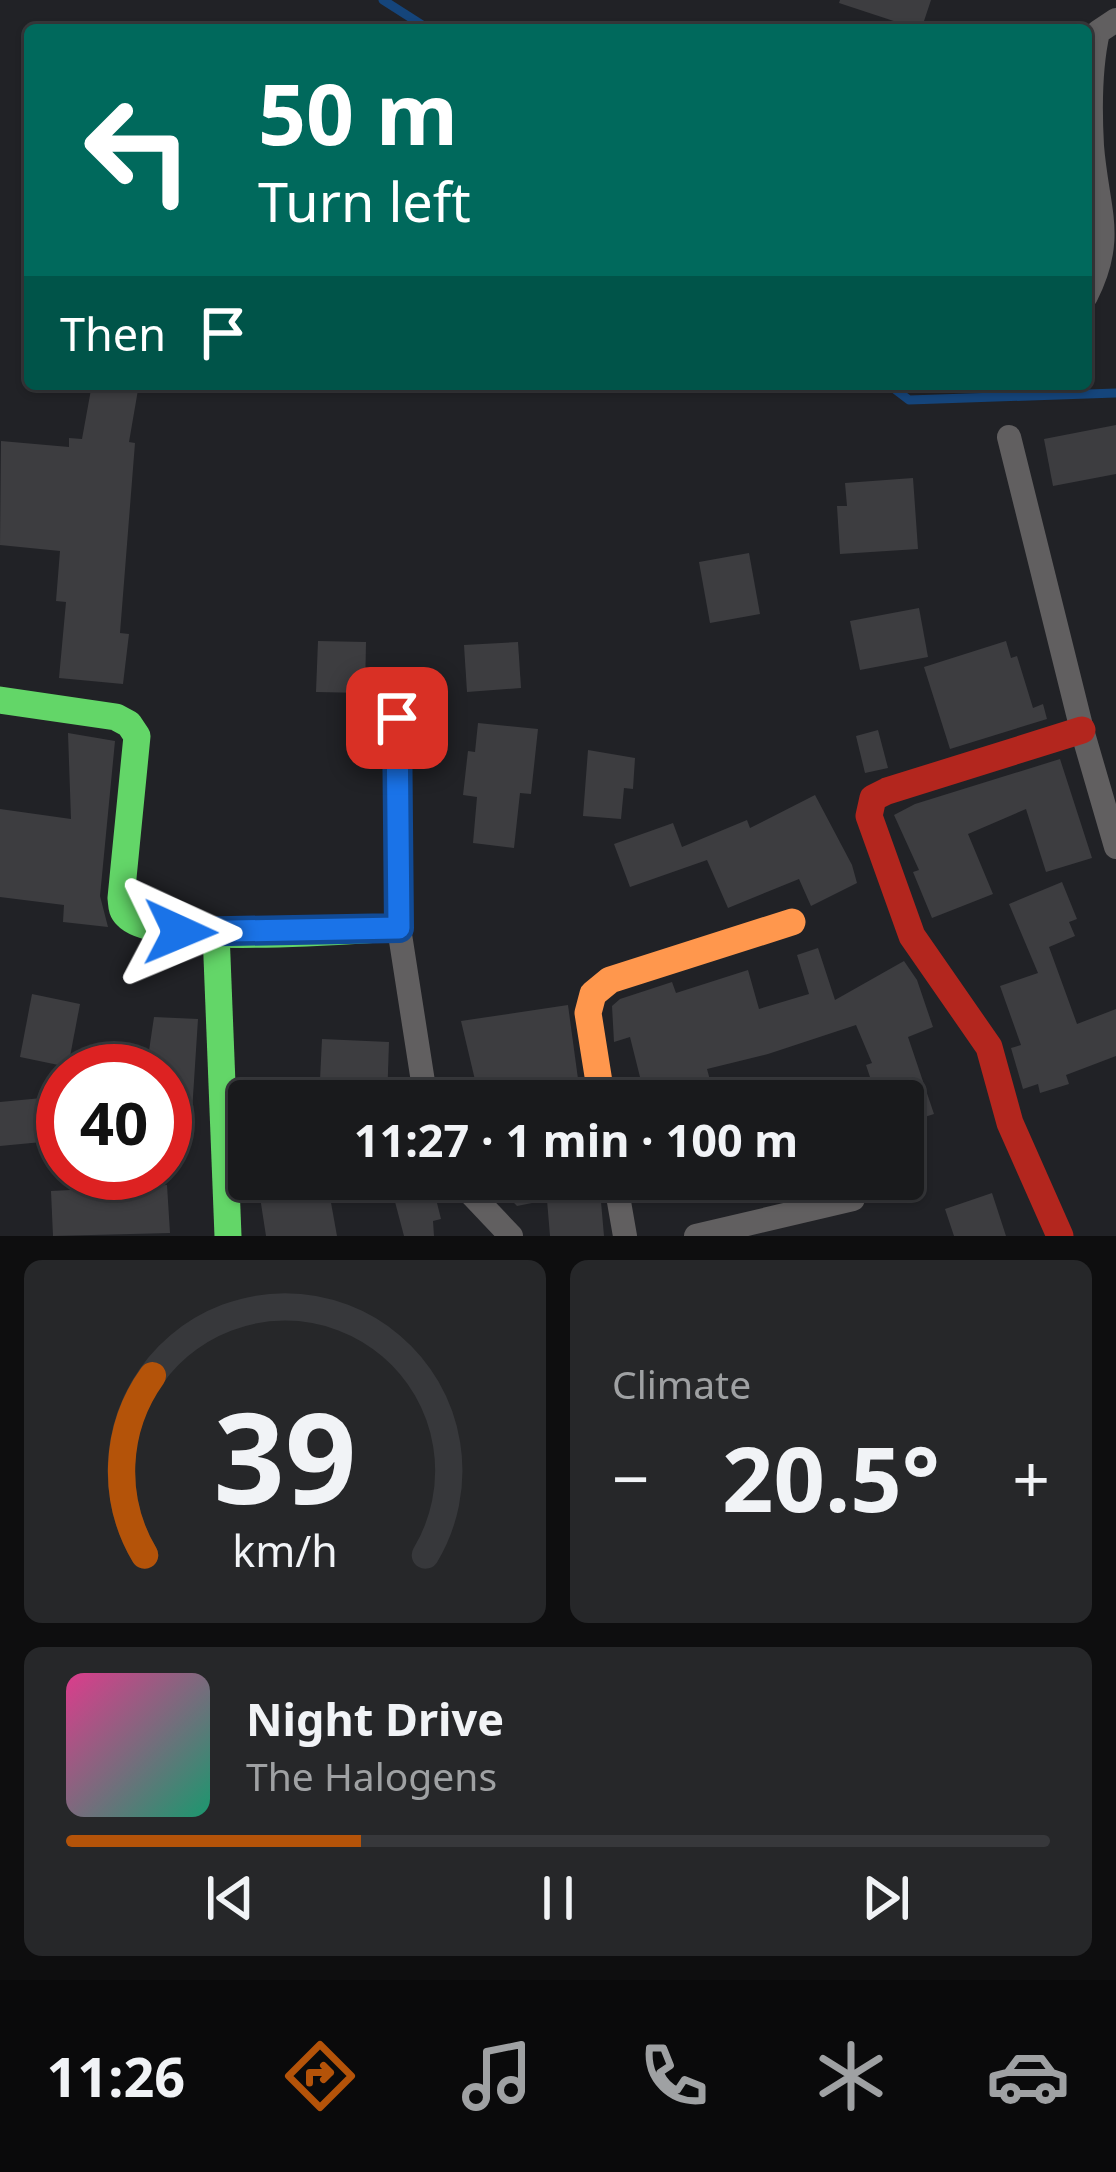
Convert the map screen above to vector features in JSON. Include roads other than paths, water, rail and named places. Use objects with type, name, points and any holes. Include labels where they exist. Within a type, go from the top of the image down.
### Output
[{"type":"street","points":[[1092,289],[1114,252],[1115,224],[1098,181],[1092,146],[1093,52],[1098,32],[1116,20]]},
{"type":"street","points":[[1009,437],[1116,847]]},
{"type":"street","points":[[0,700],[116,717],[137,736],[121,909],[130,920],[180,932],[399,928]]},
{"type":"street","points":[[397,718],[399,928],[423,1080]]},
{"type":"street","points":[[1060,1236],[1010,1123],[988,1047],[912,936],[869,816],[873,798],[887,791],[1082,730]]},
{"type":"street","points":[[599,1080],[588,1013],[593,994],[610,980],[791,922]]},
{"type":"street","points":[[216,932],[228,1236]]},
{"type":"street","points":[[477,1200],[511,1236]]},
{"type":"street","points":[[619,1200],[625,1236]]},
{"type":"street","points":[[696,1236],[849,1200]]},
{"type":"waterway","points":[[383,0],[421,24]]},
{"type":"waterway","points":[[896,390],[909,400],[1116,393]]}]
